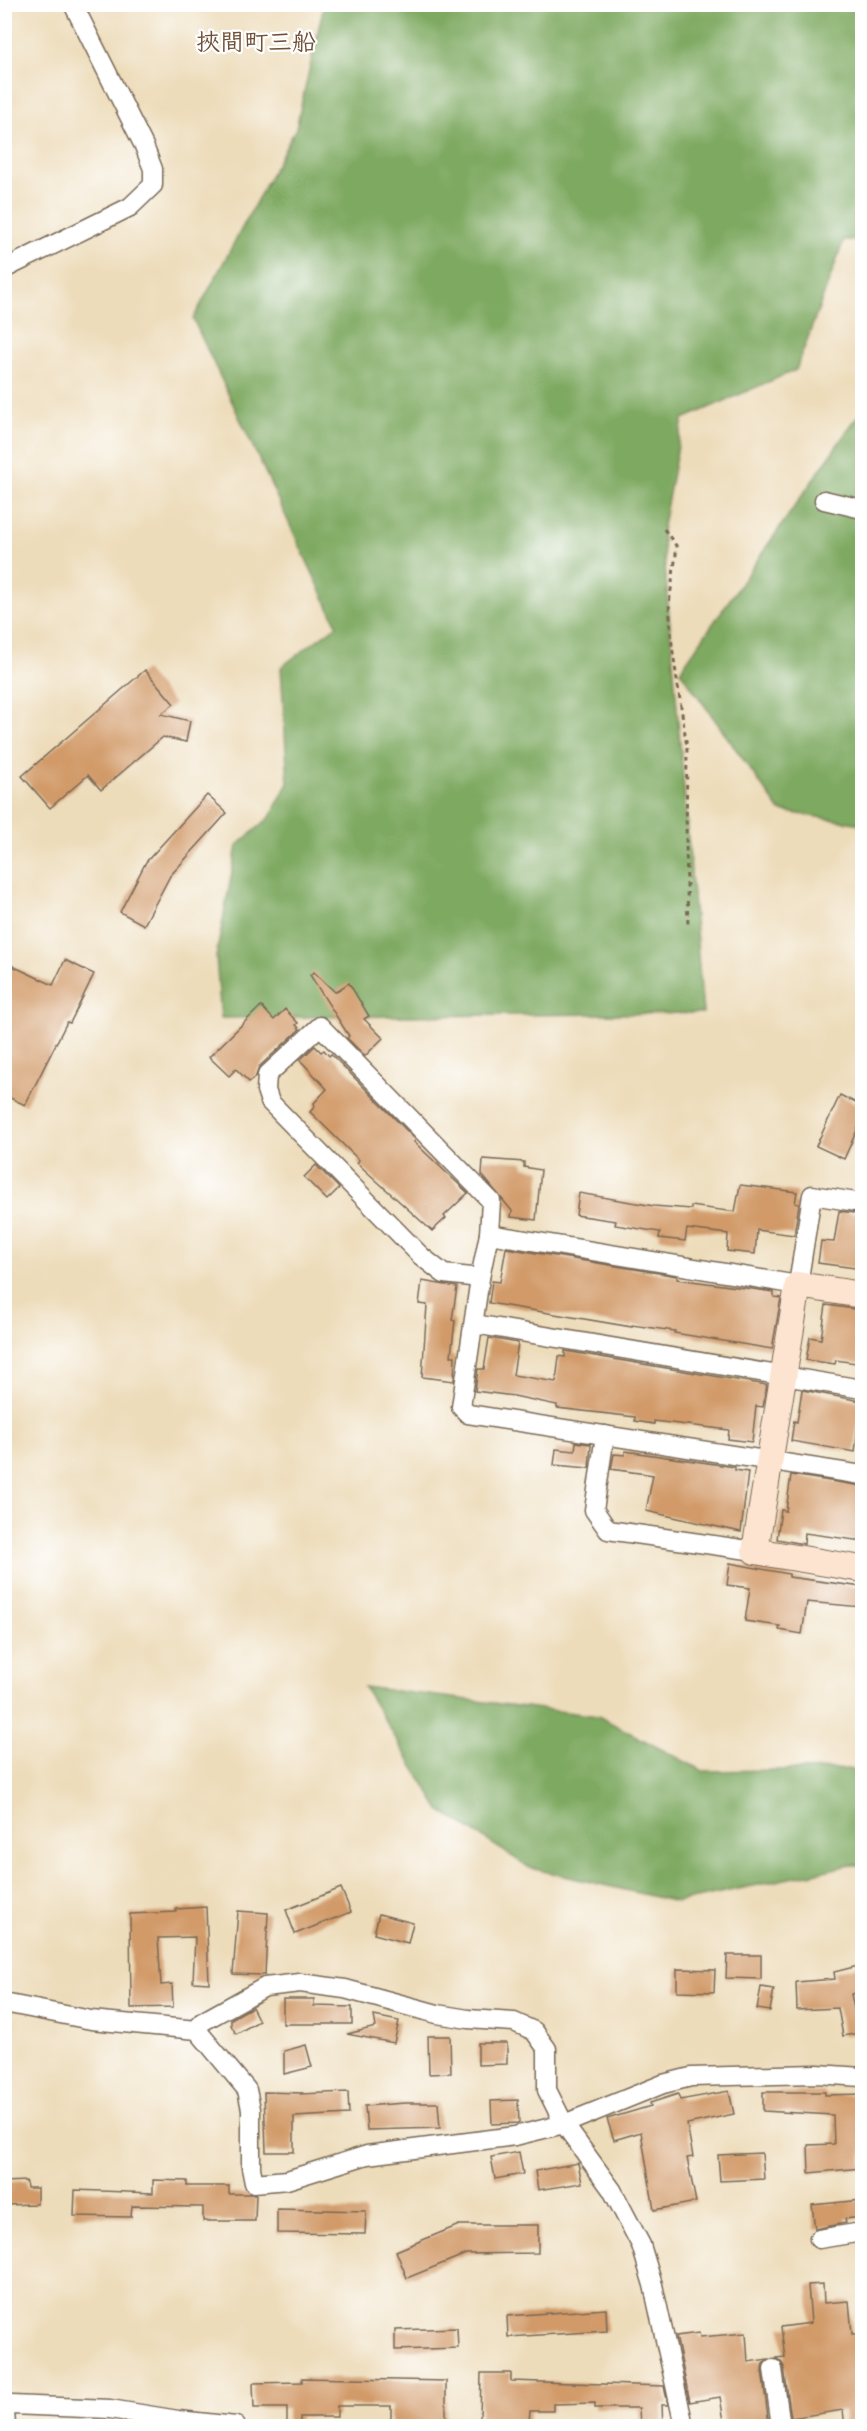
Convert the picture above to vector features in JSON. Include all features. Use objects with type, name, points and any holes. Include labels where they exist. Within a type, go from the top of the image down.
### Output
[{"type":"street","points":[[4,269],[130,207],[153,185],[153,169],[144,146],[73,4]]},
{"type":"street","points":[[825,500],[862,509]]},
{"type":"street","points":[[480,1278],[444,1274],[421,1256],[270,1102],[266,1090],[267,1075],[320,1026],[491,1201],[489,1234],[480,1278],[461,1407],[468,1414],[862,1475]]},
{"type":"street","points":[[754,1551],[812,1195],[862,1203]]},
{"type":"street","points":[[489,1234],[862,1295]]},
{"type":"street","points":[[474,1324],[862,1389]]},
{"type":"street","points":[[605,1435],[594,1510],[608,1530],[862,1569]]},
{"type":"street","points":[[197,2030],[202,2022],[265,1987],[300,1983],[345,1989],[437,2014],[514,2022],[534,2031],[547,2049],[547,2090],[564,2124],[612,2190],[641,2245],[653,2285],[684,2427]]},
{"type":"street","points":[[4,2003],[91,2020],[197,2030],[248,2090],[251,2109],[251,2168],[254,2183],[287,2180],[367,2155],[515,2136],[564,2124],[663,2084],[691,2076],[817,2074],[862,2077]]},
{"type":"street","points":[[819,2239],[862,2232]]},
{"type":"street","points":[[773,2369],[782,2427]]},
{"type":"street","points":[[6,2427],[5,2411],[11,2405],[111,2409],[236,2427]]},
{"type":"path","points":[[664,529],[677,547],[669,604],[672,646],[687,747],[688,928]]},
{"type":"green space","points":[[324,5],[862,5],[862,240],[844,240],[796,370],[683,419],[662,531],[703,1013],[221,1018],[216,957],[237,846],[270,817],[288,783],[281,667],[337,625],[193,319],[296,128]]},
{"type":"green space","points":[[862,412],[862,824],[780,811],[680,671]]},
{"type":"green space","points":[[364,1687],[598,1716],[703,1771],[862,1769],[862,1865],[851,1865],[677,1902],[530,1868],[440,1810]]},
{"type":"building","points":[[145,670],[174,704],[161,714],[190,721],[186,742],[163,737],[101,790],[88,775],[50,808],[22,776]]},
{"type":"building","points":[[207,795],[227,813],[170,876],[144,925],[120,912],[146,862]]},
{"type":"building","points":[[65,960],[94,974],[25,1105],[4,1095],[4,962],[53,985]]},
{"type":"building","points":[[314,972],[335,992],[349,983],[369,1016],[364,1019],[383,1038],[365,1056],[347,1038],[349,1036],[310,975]]},
{"type":"building","points":[[261,1006],[274,1020],[285,1009],[298,1023],[296,1025],[300,1029],[259,1067],[256,1076],[249,1082],[236,1069],[229,1076],[209,1057]]},
{"type":"building","points":[[315,1046],[321,1052],[324,1050],[329,1056],[331,1054],[416,1140],[414,1142],[468,1193],[432,1231],[357,1163],[359,1160],[310,1112],[315,1106],[314,1103],[327,1089],[300,1060]]},
{"type":"building","points":[[840,1095],[862,1106],[862,1119],[844,1159],[816,1146]]},
{"type":"building","points":[[483,1159],[524,1162],[524,1167],[541,1170],[536,1220],[511,1217],[512,1211],[482,1175]]},
{"type":"building","points":[[316,1165],[339,1188],[327,1200],[304,1177]]},
{"type":"building","points":[[740,1185],[797,1192],[795,1203],[799,1204],[794,1235],[757,1230],[755,1254],[727,1251],[728,1234],[687,1229],[685,1241],[659,1238],[660,1232],[615,1225],[616,1221],[576,1215],[579,1193],[654,1206],[691,1209],[691,1206],[735,1212]]},
{"type":"building","points":[[839,1211],[862,1214],[859,1246],[862,1246],[862,1269],[818,1263],[821,1241],[834,1242]]},
{"type":"building","points":[[506,1248],[677,1276],[677,1279],[774,1292],[774,1297],[781,1298],[772,1349],[674,1333],[675,1331],[632,1325],[632,1327],[489,1303],[492,1281],[500,1282]]},
{"type":"building","points":[[422,1281],[457,1287],[452,1320],[455,1321],[451,1356],[455,1356],[454,1381],[422,1377],[427,1305],[419,1304]]},
{"type":"building","points":[[826,1305],[862,1310],[862,1364],[836,1360],[835,1364],[806,1360],[810,1337],[821,1339]]},
{"type":"building","points":[[489,1338],[518,1343],[513,1375],[556,1382],[559,1356],[565,1357],[565,1351],[767,1385],[763,1407],[756,1406],[752,1442],[728,1439],[729,1430],[654,1421],[654,1424],[635,1421],[635,1417],[557,1408],[557,1405],[514,1396],[475,1391],[478,1369],[484,1369]]},
{"type":"building","points":[[802,1390],[861,1401],[855,1452],[791,1441],[794,1421],[797,1422]]},
{"type":"building","points":[[576,1442],[591,1444],[589,1468],[554,1465],[556,1449],[575,1451]]},
{"type":"building","points":[[625,1451],[735,1467],[735,1470],[748,1472],[741,1532],[646,1511],[653,1475],[611,1469],[614,1454],[625,1455]]},
{"type":"building","points":[[791,1475],[862,1486],[862,1541],[805,1533],[804,1544],[777,1539],[781,1510],[786,1511]]},
{"type":"building","points":[[730,1563],[789,1574],[789,1577],[862,1587],[862,1607],[807,1602],[802,1634],[779,1630],[780,1626],[745,1621],[750,1588],[727,1585]]},
{"type":"building","points":[[341,1888],[351,1912],[295,1934],[286,1910]]},
{"type":"building","points":[[206,1907],[209,1983],[193,1982],[195,1937],[158,1938],[161,1985],[172,1984],[173,2007],[131,2008],[130,1914],[176,1912],[176,1909]]},
{"type":"building","points":[[238,1911],[268,1913],[265,1975],[233,1974]]},
{"type":"building","points":[[379,1914],[413,1923],[408,1943],[374,1934]]},
{"type":"building","points":[[727,1955],[761,1955],[761,1979],[726,1978]]},
{"type":"building","points":[[862,1965],[862,1992],[851,1994],[859,2033],[843,2036],[838,2008],[797,2010],[796,1982],[835,1979],[834,1972]]},
{"type":"building","points":[[677,1969],[715,1970],[714,1992],[677,1991]]},
{"type":"building","points":[[761,1987],[774,1989],[770,2011],[757,2009]]},
{"type":"building","points":[[283,1999],[314,1999],[314,2006],[352,2007],[352,2024],[283,2024]]},
{"type":"building","points":[[252,2007],[259,2021],[236,2034],[231,2025],[231,2019]]},
{"type":"building","points":[[374,2016],[399,2021],[394,2043],[347,2034],[376,2027]]},
{"type":"building","points":[[428,2036],[450,2036],[451,2073],[429,2074]]},
{"type":"building","points":[[478,2043],[507,2043],[507,2064],[478,2065]]},
{"type":"building","points":[[306,2045],[312,2067],[284,2074],[284,2051]]},
{"type":"building","points":[[729,2091],[734,2114],[687,2124],[693,2157],[687,2158],[696,2202],[654,2210],[641,2132],[614,2140],[607,2119],[651,2106],[650,2103],[678,2094],[680,2100]]},
{"type":"building","points":[[264,2092],[301,2094],[348,2092],[349,2114],[294,2117],[294,2152],[266,2152]]},
{"type":"building","points":[[763,2092],[862,2094],[862,2168],[809,2173],[808,2145],[834,2144],[833,2115],[763,2111]]},
{"type":"building","points":[[518,2100],[519,2123],[492,2124],[491,2101]]},
{"type":"building","points":[[438,2103],[440,2128],[367,2130],[365,2106]]},
{"type":"building","points":[[519,2152],[523,2174],[495,2179],[491,2157]]},
{"type":"building","points":[[762,2153],[764,2179],[720,2181],[718,2155]]},
{"type":"building","points":[[578,2163],[582,2183],[538,2190],[535,2171]]},
{"type":"building","points":[[153,2180],[187,2181],[187,2186],[229,2186],[229,2194],[256,2194],[255,2221],[203,2221],[203,2207],[132,2206],[131,2217],[74,2216],[75,2190],[153,2193]]},
{"type":"building","points":[[26,2181],[27,2188],[37,2188],[37,2204],[4,2205],[4,2182]]},
{"type":"building","points":[[862,2200],[862,2217],[845,2219],[846,2223],[815,2229],[812,2205]]},
{"type":"building","points":[[277,2209],[366,2211],[365,2234],[277,2233]]},
{"type":"building","points":[[459,2225],[538,2225],[538,2253],[466,2254],[407,2278],[396,2251]]},
{"type":"building","points":[[823,2284],[824,2303],[849,2301],[852,2334],[862,2334],[862,2427],[845,2427],[843,2410],[791,2418],[784,2367],[776,2358],[785,2357],[781,2327],[811,2323],[808,2285]]},
{"type":"building","points":[[606,2309],[607,2331],[508,2337],[507,2316]]},
{"type":"building","points":[[457,2328],[458,2348],[395,2350],[395,2330]]},
{"type":"building","points":[[699,2333],[700,2337],[746,2333],[748,2362],[768,2359],[763,2364],[762,2370],[769,2425],[725,2427],[720,2397],[690,2402],[676,2336]]},
{"type":"building","points":[[481,2373],[511,2373],[511,2381],[664,2386],[668,2405],[662,2405],[663,2427],[640,2427],[639,2408],[595,2408],[595,2403],[553,2404],[553,2411],[530,2411],[529,2422],[480,2419]]},
{"type":"building","points":[[302,2378],[446,2381],[446,2427],[391,2427],[391,2406],[337,2406],[337,2417],[300,2417],[300,2423],[287,2423],[287,2408],[254,2408],[253,2383],[302,2382]]},
{"type":"district","name":"挾間町三船","points":[[256,42]]}]
